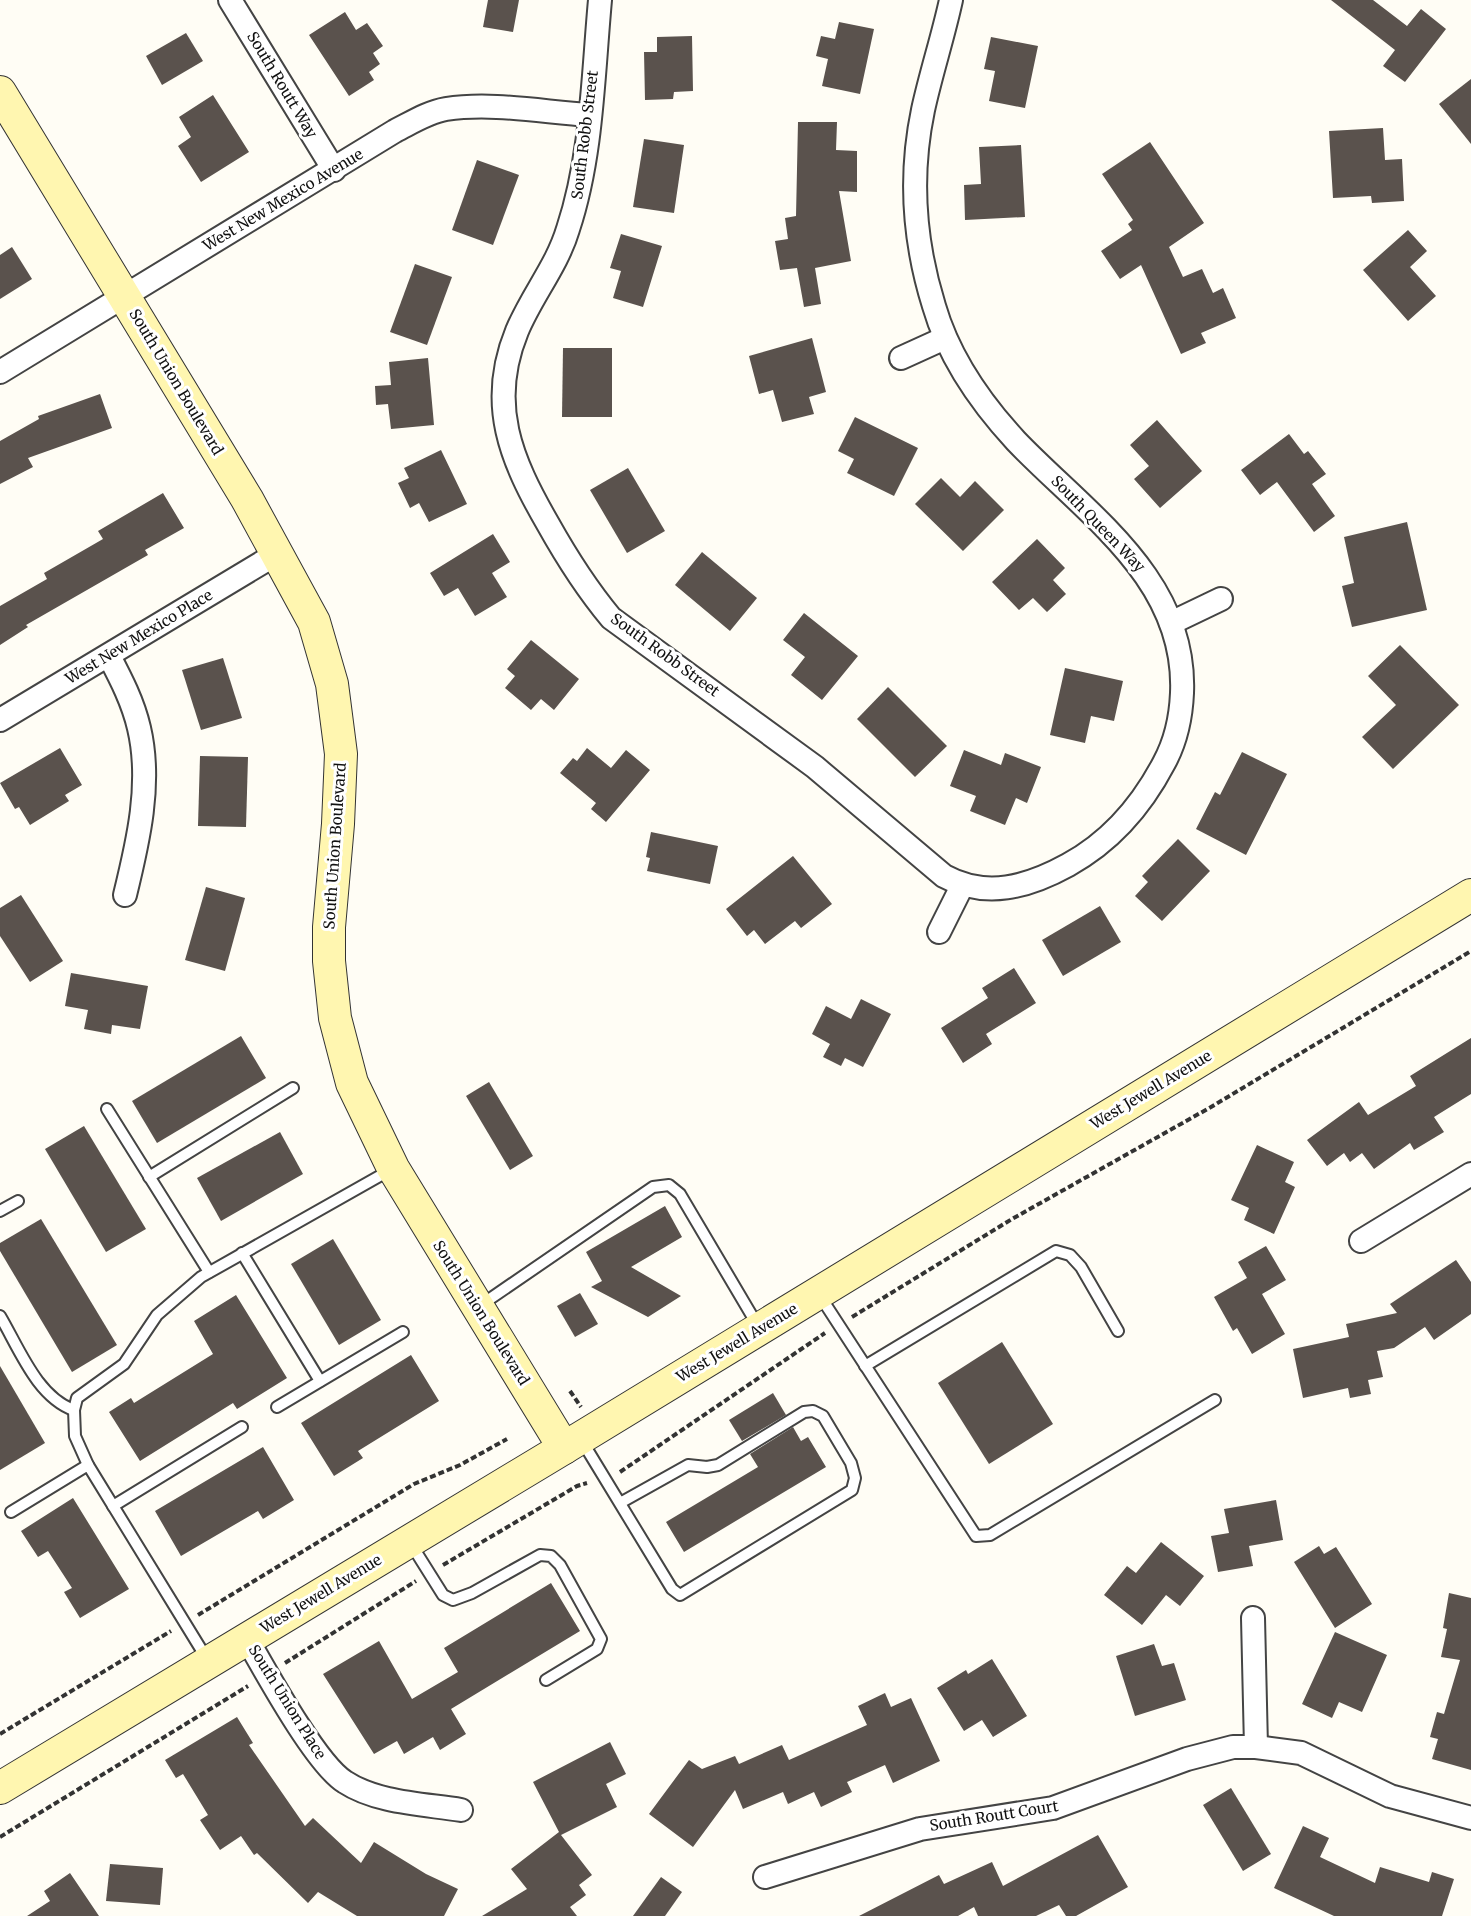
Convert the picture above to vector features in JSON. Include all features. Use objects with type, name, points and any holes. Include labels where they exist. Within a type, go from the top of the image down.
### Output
[{"type":"main road","name":"South Union Boulevard","points":[[0,92],[279,553],[314,622],[324,650],[338,719],[340,792],[329,961],[335,1018],[352,1083],[393,1168],[478,1307],[572,1443]]},
{"type":"main road","name":"West Jewell Avenue","points":[[0,1788],[818,1294],[1471,895]]},
{"type":"street","name":"South Routt Way","points":[[230,0],[334,170]]},
{"type":"street","name":"South Robb Street","points":[[600,0],[589,115],[580,180],[568,232],[516,332],[503,382],[507,436],[527,487],[586,589],[611,618],[815,767],[921,859],[962,886],[989,890],[1005,888],[1040,878],[1062,868],[1102,841],[1142,801]]},
{"type":"street","name":"South Queen Way","points":[[951,0],[923,111],[914,189],[914,213],[924,273],[945,338],[964,375],[984,404],[1016,440],[1131,554],[1150,580],[1171,623],[1179,647],[1183,675],[1178,729],[1169,753],[1142,801]]},
{"type":"street","name":"West New Mexico Avenue","points":[[0,372],[395,131],[444,110],[466,107],[589,115]]},
{"type":"street","points":[[901,358],[945,338]]},
{"type":"street","name":"West New Mexico Place","points":[[0,720],[279,553]]},
{"type":"street","points":[[1171,623],[1221,599]]},
{"type":"street","points":[[109,656],[133,708],[142,742],[144,788],[139,830],[125,895]]},
{"type":"street","points":[[939,932],[962,886]]},
{"type":"street","points":[[1361,1241],[1471,1174]]},
{"type":"street","points":[[1252,1618],[1256,1747]]},
{"type":"street","name":"South Union Place","points":[[247,1639],[324,1762],[343,1782],[373,1794],[460,1810]]},
{"type":"street","name":"South Routt Court","points":[[765,1877],[920,1829],[1053,1808],[1212,1751],[1256,1747],[1301,1753],[1390,1796],[1471,1818]]},
{"type":"lane","points":[[150,1177],[293,1088]]},
{"type":"lane","points":[[107,1109],[209,1272]]},
{"type":"lane","points":[[209,1662],[88,1465],[75,1436],[74,1410],[77,1398],[124,1365],[157,1315],[209,1272],[393,1168]]},
{"type":"lane","points":[[478,1307],[653,1187],[669,1185],[680,1194],[760,1329]]},
{"type":"lane","points":[[0,1211],[18,1201]]},
{"type":"lane","points":[[865,1366],[1056,1251],[1070,1255],[1080,1267],[1118,1331]]},
{"type":"lane","points":[[242,1253],[320,1382]]},
{"type":"lane","points":[[818,1294],[976,1536],[990,1535],[1215,1400]]},
{"type":"lane","points":[[0,1316],[45,1391],[62,1406],[74,1410]]},
{"type":"lane","points":[[277,1407],[403,1332]]},
{"type":"lane","points":[[572,1443],[620,1503],[672,1589],[681,1595],[852,1490],[855,1478],[851,1462],[823,1416],[813,1411],[804,1412],[718,1465],[707,1467],[688,1465],[620,1503]]},
{"type":"lane","points":[[113,1506],[242,1427]]},
{"type":"lane","points":[[11,1512],[88,1465]]},
{"type":"lane","points":[[409,1541],[443,1595],[453,1600],[472,1593],[540,1555],[551,1556],[555,1560],[602,1639],[597,1649],[546,1680]]},
{"type":"path","points":[[621,1472],[838,1325],[1012,1219],[1211,1107],[1471,951]]},
{"type":"path","points":[[0,1734],[414,1484],[460,1465],[507,1439]]},
{"type":"path","points":[[547,1503],[577,1486]]},
{"type":"path","points":[[0,1838],[253,1683]]},
{"type":"building","points":[[488,0],[519,0],[513,32],[483,27]]},
{"type":"building","points":[[1331,0],[1373,0],[1407,26],[1421,9],[1446,29],[1405,82],[1383,66],[1395,50]]},
{"type":"building","points":[[345,12],[356,30],[367,23],[383,46],[373,53],[380,64],[369,72],[374,80],[349,96],[309,35]]},
{"type":"building","points":[[839,22],[874,29],[860,94],[822,86],[828,59],[816,56],[821,36],[835,39]]},
{"type":"building","points":[[186,33],[203,61],[162,85],[146,56]]},
{"type":"building","points":[[692,36],[693,91],[674,92],[673,99],[645,100],[644,52],[657,52],[657,37]]},
{"type":"building","points":[[991,37],[1038,46],[1025,108],[989,101],[995,71],[984,69]]},
{"type":"building","points":[[1471,79],[1471,144],[1439,104]]},
{"type":"building","points":[[213,95],[249,152],[201,182],[178,146],[191,137],[179,117]]},
{"type":"building","points":[[798,122],[837,122],[836,150],[857,151],[857,192],[839,191],[851,261],[815,268],[821,304],[804,307],[797,268],[780,270],[775,241],[788,239],[785,218],[796,216]]},
{"type":"building","points":[[1383,128],[1385,160],[1402,159],[1404,201],[1372,203],[1371,196],[1333,198],[1329,131]]},
{"type":"building","points":[[644,139],[684,145],[674,213],[633,207]]},
{"type":"building","points":[[1150,142],[1204,223],[1169,247],[1183,277],[1202,269],[1213,293],[1223,288],[1236,318],[1201,333],[1206,343],[1181,354],[1141,265],[1120,279],[1101,251],[1132,230],[1128,224],[1133,220],[1102,174]]},
{"type":"building","points":[[1021,145],[1025,217],[965,220],[964,185],[981,184],[979,147]]},
{"type":"building","points":[[477,160],[519,175],[493,245],[452,230]]},
{"type":"building","points":[[1408,230],[1427,251],[1410,267],[1436,296],[1408,321],[1363,270]]},
{"type":"building","points":[[621,234],[662,246],[643,307],[613,298],[621,271],[610,268]]},
{"type":"building","points":[[12,247],[32,279],[0,299],[0,255]]},
{"type":"building","points":[[415,264],[452,277],[427,345],[390,332]]},
{"type":"building","points":[[812,338],[826,392],[809,397],[814,414],[782,422],[773,390],[759,394],[749,356]]},
{"type":"building","points":[[563,348],[612,348],[612,417],[562,417]]},
{"type":"building","points":[[428,358],[434,425],[391,429],[388,404],[376,405],[375,386],[391,385],[389,362]]},
{"type":"building","points":[[100,394],[112,428],[28,458],[33,467],[0,484],[0,441],[39,419],[38,416]]},
{"type":"building","points":[[855,417],[918,448],[894,496],[847,473],[854,459],[838,451]]},
{"type":"building","points":[[1157,420],[1202,471],[1160,508],[1134,479],[1149,466],[1130,445]]},
{"type":"building","points":[[1289,434],[1304,454],[1308,451],[1326,474],[1312,484],[1335,516],[1314,532],[1277,482],[1260,495],[1241,470]]},
{"type":"building","points":[[441,450],[467,504],[429,522],[419,503],[410,508],[398,483],[409,478],[404,468]]},
{"type":"building","points":[[628,468],[665,531],[627,553],[590,490]]},
{"type":"building","points":[[941,478],[960,497],[975,481],[1004,510],[963,551],[915,504]]},
{"type":"building","points":[[163,493],[184,528],[145,550],[148,555],[26,625],[28,627],[0,645],[0,606],[47,579],[44,573],[103,539],[98,531]]},
{"type":"building","points":[[1407,522],[1427,610],[1352,627],[1342,586],[1354,583],[1344,537]]},
{"type":"building","points":[[493,534],[510,562],[492,573],[507,597],[475,616],[458,588],[444,596],[430,573]]},
{"type":"building","points":[[1037,539],[1065,568],[1053,580],[1066,594],[1047,612],[1033,598],[1019,610],[992,582]]},
{"type":"building","points":[[702,552],[757,598],[730,631],[675,585]]},
{"type":"building","points":[[804,613],[858,656],[822,700],[791,675],[805,657],[783,640]]},
{"type":"building","points":[[531,640],[579,679],[554,710],[541,699],[531,710],[505,688],[515,676],[507,669]]},
{"type":"building","points":[[1400,645],[1459,705],[1393,769],[1362,737],[1396,705],[1368,676]]},
{"type":"building","points":[[223,658],[242,718],[201,730],[182,670]]},
{"type":"building","points":[[1065,668],[1123,681],[1114,721],[1091,716],[1085,743],[1050,735]]},
{"type":"building","points":[[888,687],[947,746],[915,777],[857,719]]},
{"type":"building","points":[[60,748],[82,785],[65,795],[69,801],[30,825],[19,807],[15,809],[0,783]]},
{"type":"building","points":[[587,748],[611,768],[626,750],[650,770],[606,822],[591,809],[596,803],[560,773],[573,758],[577,761]]},
{"type":"building","points":[[964,750],[1001,765],[1005,753],[1041,767],[1027,803],[1016,798],[1005,825],[970,811],[976,796],[950,786]]},
{"type":"building","points":[[1242,752],[1287,774],[1246,855],[1196,829],[1215,792],[1220,795]]},
{"type":"building","points":[[200,756],[248,757],[246,827],[198,826]]},
{"type":"building","points":[[651,832],[718,846],[710,884],[647,871],[650,858],[646,857]]},
{"type":"building","points":[[1178,839],[1210,871],[1162,921],[1135,896],[1148,882],[1142,876]]},
{"type":"building","points":[[793,856],[832,904],[801,928],[795,921],[765,944],[754,930],[747,936],[726,909]]},
{"type":"building","points":[[206,887],[245,898],[225,971],[185,960]]},
{"type":"building","points":[[21,895],[63,961],[30,982],[0,936],[0,908]]},
{"type":"building","points":[[1100,906],[1121,942],[1063,976],[1042,940]]},
{"type":"building","points":[[1014,968],[1036,1003],[986,1034],[992,1044],[963,1063],[941,1028],[988,998],[982,988]]},
{"type":"building","points":[[71,973],[148,986],[140,1029],[112,1025],[111,1034],[84,1029],[88,1010],[65,1006]]},
{"type":"building","points":[[861,999],[891,1014],[863,1067],[845,1058],[841,1066],[823,1057],[830,1044],[812,1034],[826,1006],[851,1019]]},
{"type":"building","points":[[241,1036],[266,1078],[157,1143],[132,1101]]},
{"type":"building","points":[[1471,1038],[1471,1094],[1434,1117],[1444,1132],[1414,1150],[1410,1143],[1374,1169],[1362,1153],[1350,1162],[1344,1153],[1327,1166],[1307,1140],[1359,1102],[1368,1115],[1416,1086],[1410,1076]]},
{"type":"building","points":[[489,1082],[533,1156],[510,1170],[466,1096]]},
{"type":"building","points":[[84,1126],[146,1229],[106,1252],[45,1149]]},
{"type":"building","points":[[280,1132],[303,1174],[221,1221],[197,1178]]},
{"type":"building","points":[[1257,1145],[1294,1162],[1285,1182],[1295,1187],[1274,1234],[1244,1220],[1249,1208],[1231,1200]]},
{"type":"building","points":[[665,1206],[682,1237],[631,1267],[681,1296],[648,1317],[591,1287],[602,1281],[586,1252]]},
{"type":"building","points":[[41,1219],[117,1345],[72,1372],[0,1251],[0,1243]]},
{"type":"building","points":[[333,1239],[381,1320],[339,1345],[291,1264]]},
{"type":"building","points":[[1266,1246],[1286,1280],[1262,1294],[1285,1334],[1252,1354],[1237,1328],[1233,1331],[1214,1297],[1247,1278],[1238,1262]]},
{"type":"building","points":[[1456,1260],[1471,1282],[1471,1314],[1434,1340],[1425,1327],[1394,1348],[1377,1351],[1383,1377],[1368,1380],[1371,1394],[1350,1398],[1348,1388],[1303,1398],[1293,1349],[1349,1337],[1346,1324],[1397,1313],[1390,1304]]},
{"type":"building","points":[[580,1293],[598,1324],[575,1337],[557,1306]]},
{"type":"building","points":[[236,1295],[287,1378],[237,1409],[233,1403],[140,1461],[109,1412],[131,1398],[134,1403],[213,1354],[194,1321]]},
{"type":"building","points":[[1002,1342],[1053,1424],[989,1464],[938,1383]]},
{"type":"building","points":[[411,1355],[439,1401],[358,1451],[363,1458],[334,1476],[301,1423]]},
{"type":"building","points":[[0,1366],[45,1443],[0,1470]]},
{"type":"building","points":[[773,1393],[786,1415],[742,1441],[729,1420]]},
{"type":"building","points":[[793,1427],[801,1441],[808,1437],[826,1467],[684,1552],[666,1522],[758,1467],[750,1454]]},
{"type":"building","points":[[263,1447],[294,1500],[263,1519],[258,1511],[181,1556],[155,1511]]},
{"type":"building","points":[[73,1498],[129,1589],[80,1618],[64,1592],[72,1588],[48,1551],[38,1557],[21,1531]]},
{"type":"building","points":[[1276,1500],[1283,1540],[1249,1546],[1253,1566],[1218,1572],[1211,1536],[1229,1533],[1224,1509]]},
{"type":"building","points":[[1161,1542],[1204,1576],[1180,1606],[1166,1595],[1142,1625],[1104,1595],[1127,1566],[1136,1573]]},
{"type":"building","points":[[1319,1546],[1324,1554],[1336,1547],[1372,1604],[1335,1628],[1294,1562]]},
{"type":"building","points":[[551,1583],[580,1631],[451,1709],[466,1734],[440,1750],[433,1737],[404,1754],[397,1741],[374,1754],[323,1674],[379,1641],[412,1699],[458,1672],[444,1648]]},
{"type":"building","points":[[1449,1593],[1471,1598],[1471,1770],[1432,1759],[1438,1739],[1430,1737],[1437,1712],[1444,1714],[1460,1660],[1441,1657],[1447,1629],[1443,1628]]},
{"type":"building","points":[[1335,1632],[1387,1655],[1362,1712],[1339,1702],[1332,1718],[1302,1704]]},
{"type":"building","points":[[1154,1644],[1162,1666],[1174,1663],[1186,1700],[1135,1716],[1116,1656]]},
{"type":"building","points":[[992,1659],[1027,1716],[993,1737],[982,1720],[964,1731],[937,1688],[966,1670],[968,1674]]},
{"type":"building","points":[[885,1693],[891,1707],[911,1698],[940,1761],[893,1783],[885,1765],[847,1782],[852,1792],[821,1807],[814,1792],[788,1804],[783,1792],[743,1809],[735,1790],[693,1847],[649,1814],[689,1760],[702,1769],[735,1756],[739,1764],[782,1745],[789,1760],[867,1725],[858,1706]]},
{"type":"building","points":[[237,1717],[253,1743],[249,1745],[305,1826],[313,1818],[361,1863],[374,1842],[426,1874],[458,1889],[444,1916],[357,1916],[318,1892],[308,1903],[257,1853],[254,1855],[241,1836],[220,1850],[200,1820],[208,1815],[183,1774],[176,1778],[165,1760]]},
{"type":"building","points":[[610,1742],[626,1774],[606,1784],[617,1807],[561,1835],[592,1875],[579,1885],[586,1895],[570,1907],[577,1916],[482,1916],[527,1889],[511,1869],[559,1832],[533,1782]]},
{"type":"building","points":[[1231,1788],[1271,1854],[1243,1871],[1203,1805]]},
{"type":"building","points":[[1303,1826],[1329,1838],[1320,1857],[1375,1883],[1380,1867],[1429,1882],[1432,1872],[1454,1879],[1442,1916],[1334,1916],[1274,1888]]},
{"type":"building","points":[[1098,1835],[1128,1887],[1076,1916],[1066,1916],[1059,1905],[1036,1916],[978,1916],[974,1907],[958,1916],[859,1916],[939,1875],[944,1884],[992,1862],[1003,1886]]},
{"type":"building","points":[[110,1864],[163,1868],[160,1905],[106,1901]]},
{"type":"building","points":[[70,1873],[99,1916],[27,1916],[50,1901],[44,1891]]},
{"type":"building","points":[[661,1877],[682,1892],[665,1916],[633,1916]]}]
